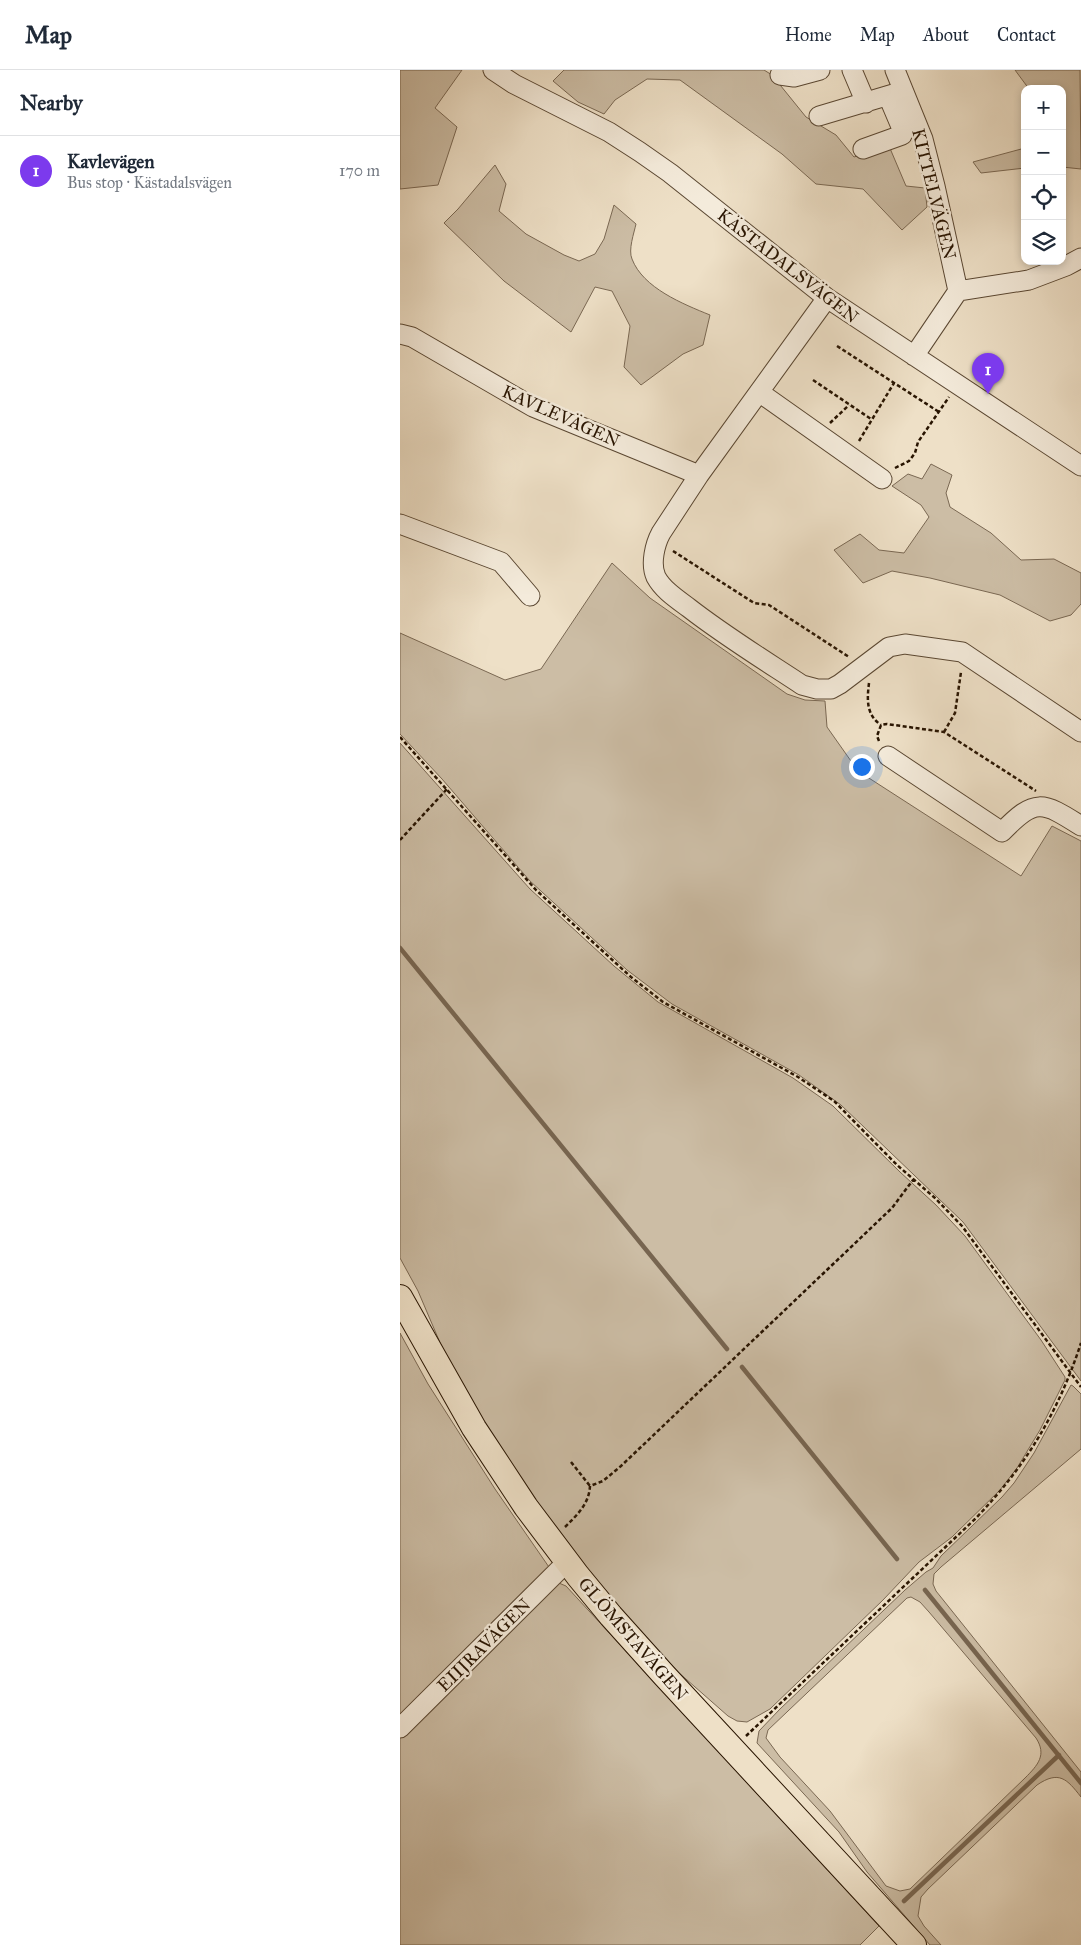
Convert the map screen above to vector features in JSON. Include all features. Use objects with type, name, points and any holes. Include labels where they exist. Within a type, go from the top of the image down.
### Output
[{"type":"main road","name":"GLÖMSTAVÄGEN","points":[[400,1297],[474,1428],[526,1507],[567,1562],[616,1622],[914,1945]]},
{"type":"street","name":"KÄSTADALSVÄGEN","points":[[493,70],[514,84],[609,132],[640,152],[670,173],[827,298],[1081,466]]},
{"type":"street","points":[[780,75],[794,77],[820,70]]},
{"type":"street","points":[[852,70],[866,103]]},
{"type":"street","name":"KITTELVÄGEN","points":[[895,70],[896,93],[923,139],[958,291]]},
{"type":"street","points":[[819,116],[896,93],[902,135],[863,149]]},
{"type":"street","points":[[914,356],[958,291],[1029,280],[1066,266],[1081,258]]},
{"type":"street","points":[[827,298],[699,475],[657,541],[654,558],[656,576],[668,593],[704,620],[802,685],[817,689],[830,689],[864,667],[889,647],[905,644],[962,652],[1081,732]]},
{"type":"street","name":"KAVLEVÄGEN","points":[[400,334],[412,337],[533,407],[699,475]]},
{"type":"street","points":[[762,388],[855,447]]},
{"type":"street","points":[[762,388],[887,474]]},
{"type":"street","points":[[400,524],[501,562],[530,596]]},
{"type":"street","points":[[888,756],[1002,832],[1020,813],[1034,807],[1043,807],[1059,812],[1081,826]]},
{"type":"street","name":"EIIJRAVÄGEN","points":[[400,1728],[567,1562]]},
{"type":"path","points":[[837,346],[939,412]]},
{"type":"path","points":[[813,380],[871,419]]},
{"type":"path","points":[[855,447],[894,383]]},
{"type":"path","points":[[887,474],[909,461],[915,453],[918,442],[952,393]]},
{"type":"path","points":[[826,428],[849,405]]},
{"type":"path","points":[[657,541],[754,604],[770,605],[870,671],[867,699],[870,714],[881,725],[888,724],[944,732],[1038,792],[1044,800],[1043,807]]},
{"type":"path","points":[[944,732],[955,713],[962,652]]},
{"type":"path","points":[[881,725],[877,736],[880,745],[888,756]]},
{"type":"path","points":[[400,737],[536,890],[631,977],[663,1002],[798,1077],[834,1102],[962,1226],[1081,1387]]},
{"type":"path","points":[[400,840],[447,789]]},
{"type":"path","points":[[590,1486],[608,1478],[628,1460],[892,1208],[913,1180]]},
{"type":"path","points":[[732,1749],[993,1500],[1009,1482],[1031,1450],[1060,1400],[1081,1343]]},
{"type":"path","points":[[551,1541],[582,1509],[589,1496],[590,1486],[571,1462]]},
{"type":"shaded area","points":[[400,70],[462,70],[435,108],[457,127],[438,185],[400,189]]},
{"type":"shaded area","points":[[564,70],[764,70],[772,75],[806,117],[836,135],[854,157],[889,146],[906,186],[925,188],[927,207],[902,230],[863,189],[816,184],[782,154],[680,80],[647,79],[615,100],[604,114],[578,102],[553,81]]},
{"type":"shaded area","points":[[1015,70],[1080,70],[1081,169],[1066,167],[1066,85],[1026,85]]},
{"type":"shaded area","points":[[1021,149],[1021,168],[981,173],[973,162]]},
{"type":"shaded area","points":[[495,165],[506,184],[499,211],[526,234],[564,255],[579,261],[595,254],[604,239],[614,205],[636,224],[631,255],[637,269],[654,287],[665,294],[710,315],[703,345],[683,354],[641,385],[624,367],[630,326],[612,291],[595,287],[571,332],[504,281],[444,223]]},
{"type":"shaded area","points":[[931,464],[952,475],[946,493],[950,507],[991,533],[1021,560],[1054,559],[1081,573],[1081,604],[1071,615],[1050,621],[1000,595],[892,571],[863,583],[834,550],[860,534],[879,550],[904,553],[929,517],[921,505],[892,486],[908,474],[922,479]]},
{"type":"shaded area","points":[[612,563],[650,598],[787,694],[805,700],[825,701],[827,727],[858,771],[1021,876],[1052,826],[1081,841],[1081,1381],[963,1222],[841,1105],[799,1075],[672,1004],[627,970],[530,881],[442,779],[400,734],[400,633],[505,680],[541,669]]},
{"type":"shaded area","points":[[400,743],[530,889],[614,966],[658,1002],[793,1078],[833,1106],[936,1205],[965,1236],[1041,1340],[1065,1377],[1040,1430],[1017,1468],[1000,1490],[952,1537],[919,1562],[883,1600],[770,1709],[747,1722],[737,1721],[728,1716],[678,1672],[618,1608],[542,1512],[491,1436],[444,1352],[418,1291],[400,1258]]},
{"type":"shaded area","points":[[400,1333],[428,1384],[495,1489],[551,1570],[400,1721]]},
{"type":"shaded area","points":[[1071,1385],[1073,1386],[1081,1394],[1081,1449],[941,1567],[934,1574],[933,1584],[936,1591],[1081,1772],[1081,1797],[1067,1781],[1057,1777],[1045,1780],[1037,1785],[928,1889],[921,1897],[918,1916],[924,1926],[941,1945],[930,1945],[867,1872],[839,1832],[757,1743],[759,1731],[905,1590],[933,1568],[941,1556],[1002,1497],[1034,1453]],"holes":[[[911,1597],[920,1602],[1036,1738],[1041,1755],[1034,1769],[910,1889],[900,1891],[886,1886],[830,1811],[780,1757],[766,1738],[768,1730],[907,1598]]]},
{"type":"shaded area","points":[[554,1581],[566,1586],[879,1926],[860,1945],[400,1945],[400,1734]]},
{"type":"waterway","points":[[400,948],[727,1349]]},
{"type":"waterway","points":[[742,1367],[897,1559]]},
{"type":"waterway","points":[[925,1590],[1081,1783]]},
{"type":"waterway","points":[[904,1901],[1059,1755]]},
{"type":"place","name":"Kavlevägen","points":[[988,394]]}]
